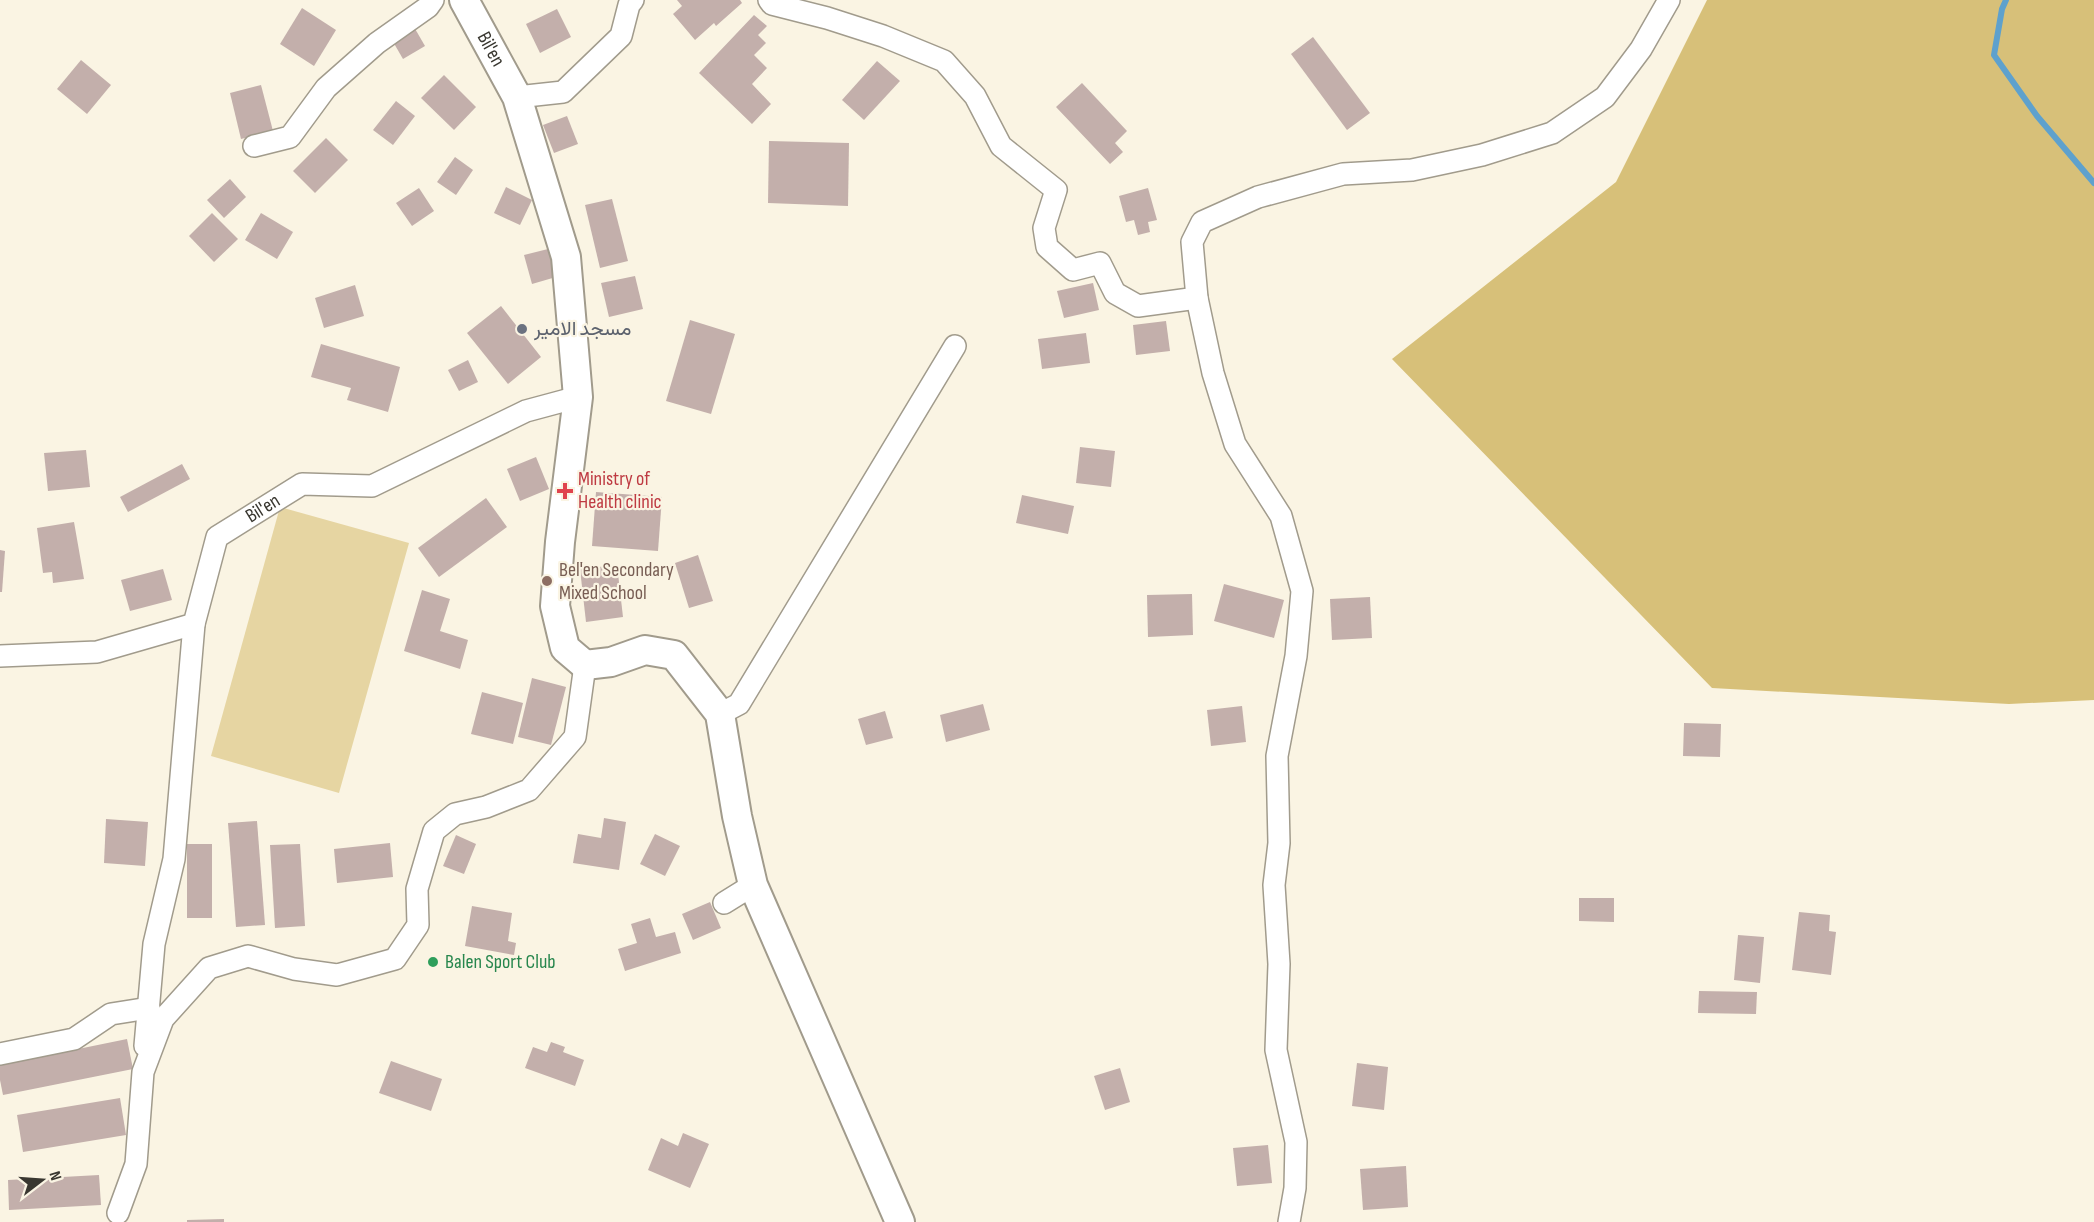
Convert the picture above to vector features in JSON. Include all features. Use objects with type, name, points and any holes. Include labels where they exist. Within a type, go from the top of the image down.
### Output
[{"type":"street","points":[[254,146],[290,136],[326,88],[377,43],[428,7],[433,0]]},
{"type":"street","name":"Bil'en","points":[[464,0],[517,97],[566,257],[578,397],[555,606],[565,648],[585,665]]},
{"type":"street","points":[[517,97],[562,92],[621,36],[629,5],[633,0]]},
{"type":"street","points":[[769,0],[772,4],[883,36],[944,61],[975,96],[1001,146],[1056,190],[1044,228],[1047,247],[1073,270],[1100,263],[1115,293],[1138,306],[1197,298]]},
{"type":"street","points":[[1289,1222],[1295,1188],[1296,1142],[1276,1050],[1279,964],[1274,885],[1279,843],[1277,756],[1296,656],[1302,591],[1281,516],[1234,444],[1213,373],[1197,298],[1192,242],[1202,222],[1258,197],[1343,174],[1412,170],[1482,155],[1552,133],[1605,97],[1641,49],[1669,0]]},
{"type":"street","points":[[720,714],[739,704],[955,346]]},
{"type":"street","name":"Bil'en","points":[[118,1213],[136,1164],[154,944],[174,859],[194,624],[217,537],[302,484],[372,486],[526,411],[578,397]]},
{"type":"street","points":[[0,656],[97,652],[194,624]]},
{"type":"street","points":[[143,1072],[163,1019],[209,968],[248,956],[294,969],[337,975],[395,959],[418,925],[417,889],[434,831],[454,814],[486,807],[529,790],[575,737],[585,665],[611,662],[645,650],[674,655],[720,714],[737,816],[753,885],[900,1222]]},
{"type":"street","points":[[724,903],[753,885]]},
{"type":"street","points":[[0,1054],[74,1039],[111,1014],[148,1008]]},
{"type":"shaded area","points":[[1707,0],[2094,0],[2094,700],[2009,704],[1712,688],[1392,359],[1616,182]]},
{"type":"shaded area","points":[[280,507],[409,543],[339,793],[211,756]]},
{"type":"building","points":[[677,0],[740,0],[742,3],[716,26],[714,23],[695,40],[673,14],[682,6]]},
{"type":"building","points":[[302,8],[336,30],[314,66],[280,44]]},
{"type":"building","points":[[557,9],[571,37],[540,53],[526,24]]},
{"type":"building","points":[[754,15],[767,26],[758,35],[766,43],[754,55],[767,68],[752,84],[771,104],[752,124],[699,73]]},
{"type":"building","points":[[414,27],[425,46],[403,59],[392,40]]},
{"type":"building","points":[[1313,37],[1370,113],[1347,130],[1291,54]]},
{"type":"building","points":[[81,60],[111,85],[87,114],[57,89]]},
{"type":"building","points":[[877,61],[900,81],[864,120],[842,100]]},
{"type":"building","points":[[444,75],[476,107],[454,130],[421,98]]},
{"type":"building","points":[[1082,83],[1127,131],[1115,143],[1123,152],[1110,164],[1056,107]]},
{"type":"building","points":[[261,85],[273,131],[241,139],[230,93]]},
{"type":"building","points":[[396,101],[415,116],[393,145],[373,130]]},
{"type":"building","points":[[567,116],[578,144],[554,153],[543,125]]},
{"type":"building","points":[[326,138],[348,160],[315,193],[293,171]]},
{"type":"building","points":[[769,141],[849,143],[848,206],[768,203]]},
{"type":"building","points":[[455,157],[473,170],[456,195],[437,182]]},
{"type":"building","points":[[230,179],[246,197],[224,218],[207,200]]},
{"type":"building","points":[[506,187],[532,200],[520,225],[494,213]]},
{"type":"building","points":[[419,188],[434,211],[412,226],[396,203]]},
{"type":"building","points":[[1148,188],[1157,220],[1148,222],[1150,232],[1138,235],[1134,220],[1126,222],[1119,196]]},
{"type":"building","points":[[612,199],[628,261],[600,268],[585,205]]},
{"type":"building","points":[[212,213],[238,239],[214,262],[189,236]]},
{"type":"building","points":[[261,213],[293,232],[277,259],[245,240]]},
{"type":"building","points":[[548,249],[556,277],[532,284],[524,255]]},
{"type":"building","points":[[635,276],[643,309],[609,317],[601,283]]},
{"type":"building","points":[[1093,283],[1099,310],[1064,318],[1057,291]]},
{"type":"building","points":[[355,285],[364,316],[324,328],[315,298]]},
{"type":"building","points":[[501,306],[541,357],[508,384],[467,333]]},
{"type":"building","points":[[690,320],[735,334],[711,414],[666,401]]},
{"type":"building","points":[[1166,321],[1170,351],[1136,355],[1133,325]]},
{"type":"building","points":[[1086,333],[1090,363],[1042,369],[1038,339]]},
{"type":"building","points":[[321,344],[400,367],[388,412],[347,400],[351,388],[311,377]]},
{"type":"building","points":[[468,360],[478,382],[459,391],[448,370]]},
{"type":"building","points":[[1080,447],[1115,451],[1111,487],[1076,483]]},
{"type":"building","points":[[86,450],[90,487],[48,491],[44,453]]},
{"type":"building","points":[[536,457],[549,489],[520,501],[507,469]]},
{"type":"building","points":[[182,464],[190,479],[128,512],[120,497]]},
{"type":"building","points":[[596,492],[662,497],[658,551],[592,546]]},
{"type":"building","points":[[1022,495],[1074,506],[1068,534],[1016,523]]},
{"type":"building","points":[[486,498],[507,527],[439,577],[418,548]]},
{"type":"building","points":[[74,522],[84,579],[53,583],[52,572],[43,573],[37,528]]},
{"type":"building","points":[[0,550],[5,551],[2,592],[0,592]]},
{"type":"building","points":[[698,555],[713,601],[689,608],[675,563]]},
{"type":"building","points":[[617,565],[623,617],[586,622],[580,569]]},
{"type":"building","points":[[163,569],[172,600],[130,611],[121,580]]},
{"type":"building","points":[[1224,584],[1284,600],[1274,638],[1214,621]]},
{"type":"building","points":[[422,590],[450,599],[440,631],[468,640],[460,669],[404,651]]},
{"type":"building","points":[[1192,594],[1193,635],[1148,637],[1147,595]]},
{"type":"building","points":[[1370,597],[1372,638],[1332,640],[1330,599]]},
{"type":"building","points":[[532,678],[566,687],[551,745],[518,737]]},
{"type":"building","points":[[482,692],[523,703],[513,744],[471,734]]},
{"type":"building","points":[[983,704],[990,730],[946,742],[940,715]]},
{"type":"building","points":[[1242,706],[1246,742],[1211,746],[1207,710]]},
{"type":"building","points":[[885,711],[893,738],[866,745],[858,719]]},
{"type":"building","points":[[1684,723],[1721,724],[1720,757],[1683,756]]},
{"type":"building","points":[[604,818],[626,822],[619,870],[573,863],[578,834],[601,838]]},
{"type":"building","points":[[106,819],[148,822],[145,866],[104,863]]},
{"type":"building","points":[[257,821],[265,925],[236,927],[228,823]]},
{"type":"building","points":[[655,834],[680,846],[665,876],[640,864]]},
{"type":"building","points":[[456,835],[476,844],[464,874],[443,866]]},
{"type":"building","points":[[390,843],[393,877],[337,883],[334,849]]},
{"type":"building","points":[[187,844],[212,844],[212,918],[187,918]]},
{"type":"building","points":[[300,844],[305,926],[275,928],[270,845]]},
{"type":"building","points":[[1579,898],[1614,898],[1614,922],[1579,921]]},
{"type":"building","points":[[710,902],[721,928],[693,940],[682,914]]},
{"type":"building","points":[[472,906],[512,913],[508,941],[516,943],[514,955],[465,946]]},
{"type":"building","points":[[1799,912],[1830,915],[1829,931],[1836,932],[1831,975],[1792,970]]},
{"type":"building","points":[[650,918],[656,937],[675,932],[681,953],[625,971],[618,949],[637,943],[631,924]]},
{"type":"building","points":[[1738,935],[1764,937],[1760,983],[1734,980]]},
{"type":"building","points":[[1699,991],[1757,992],[1756,1014],[1698,1013]]},
{"type":"building","points":[[127,1039],[133,1069],[3,1095],[0,1065]]},
{"type":"building","points":[[551,1042],[565,1047],[563,1052],[584,1060],[575,1086],[525,1068],[533,1047],[547,1052]]},
{"type":"building","points":[[391,1061],[442,1079],[431,1111],[379,1093]]},
{"type":"building","points":[[1357,1063],[1388,1067],[1384,1110],[1352,1106]]},
{"type":"building","points":[[1120,1068],[1130,1102],[1105,1110],[1094,1076]]},
{"type":"building","points":[[120,1098],[126,1135],[23,1152],[17,1115]]},
{"type":"building","points":[[683,1133],[709,1144],[690,1188],[648,1170],[661,1138],[678,1146]]},
{"type":"building","points":[[1268,1145],[1272,1183],[1237,1186],[1233,1148]]},
{"type":"building","points":[[1406,1166],[1408,1207],[1363,1210],[1360,1169]]},
{"type":"building","points":[[99,1175],[101,1205],[9,1210],[8,1180]]},
{"type":"building","points":[[224,1219],[224,1222],[187,1222],[187,1220]]},
{"type":"waterway","points":[[2006,0],[2002,9],[1994,55],[2037,116],[2094,183]]},
{"type":"place","name":"مسجد الامير","points":[[522,329]]},
{"type":"place","name":"Ministry of Health clinic","points":[[565,491]]},
{"type":"place","name":"Bel'en Secondary Mixed School","points":[[547,581]]},
{"type":"place","name":"Balen Sport Club","points":[[433,962]]}]
